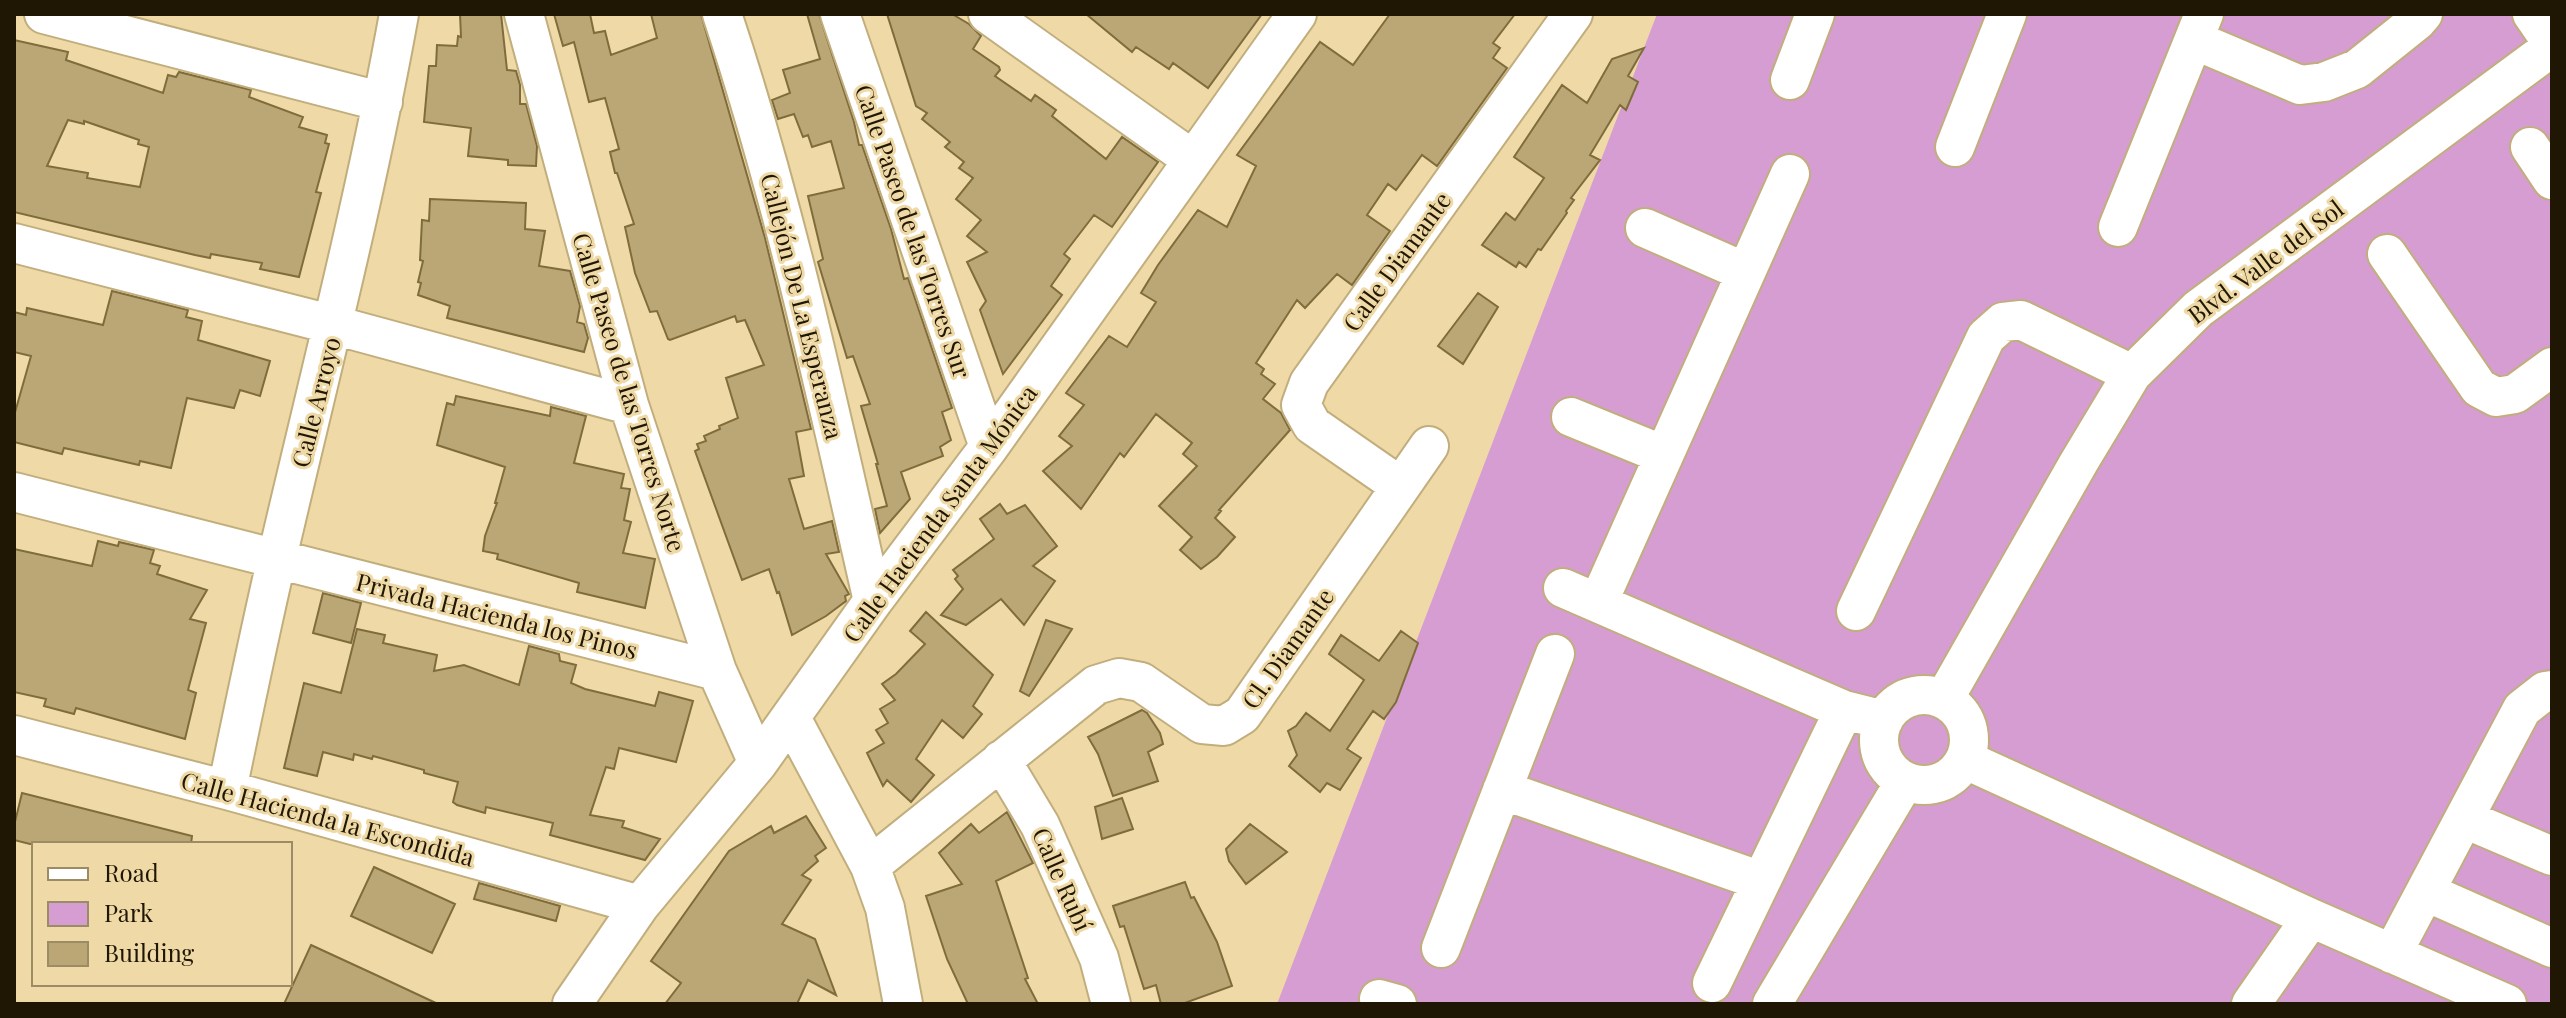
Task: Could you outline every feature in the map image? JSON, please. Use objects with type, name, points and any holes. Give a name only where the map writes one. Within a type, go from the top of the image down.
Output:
[{"type":"street","points":[[44,14],[383,102]]},
{"type":"street","name":"Calle Arroyo","points":[[227,790],[277,560],[334,325],[399,14]]},
{"type":"street","name":"Calle Paseo de las Torres Norte","points":[[524,14],[629,405],[717,671],[758,763]]},
{"type":"street","name":"Callejón De La Esperanza","points":[[722,14],[752,103],[796,267],[873,601]]},
{"type":"street","name":"Calle Paseo de las Torres Sur","points":[[840,14],[989,447]]},
{"type":"street","points":[[988,14],[1193,160]]},
{"type":"street","name":"Calle Hacienda Santa Mónica","points":[[572,1004],[640,905],[758,763],[791,718],[873,601],[989,447],[1297,14]]},
{"type":"street","name":"Calle Diamante","points":[[1400,486],[1312,425],[1301,405],[1309,383],[1573,14]]},
{"type":"street","points":[[1790,80],[1815,14]]},
{"type":"street","points":[[1955,147],[2007,14]]},
{"type":"street","points":[[2118,227],[2199,27],[2300,85],[2324,82],[2357,69],[2423,14]]},
{"type":"street","points":[[2532,14],[2552,45]]},
{"type":"street","name":"Blvd. Valle del Sol","points":[[1944,699],[2132,374],[2198,309],[2552,45]]},
{"type":"street","points":[[2530,147],[2552,180]]},
{"type":"street","points":[[1598,603],[1790,174]]},
{"type":"street","points":[[1645,228],[1745,272]]},
{"type":"street","points":[[14,243],[629,405]]},
{"type":"street","points":[[2387,254],[2479,388],[2496,397],[2515,394],[2552,367]]},
{"type":"street","points":[[1856,611],[1986,337],[2003,322],[2021,320],[2132,374]]},
{"type":"street","points":[[1571,417],[1664,455]]},
{"type":"street","name":"Cl. Diamante","points":[[870,866],[1096,685],[1119,678],[1141,682],[1202,724],[1224,726],[1242,715],[1429,446]]},
{"type":"street","name":"Privada Hacienda los Pinos","points":[[14,492],[717,671]]},
{"type":"street","points":[[1563,588],[1844,710],[1884,720]]},
{"type":"street","points":[[1441,948],[1555,654]]},
{"type":"street","points":[[2392,954],[2522,709],[2545,691],[2552,690]]},
{"type":"street","points":[[1916,695],[1944,699],[1965,719],[1970,746],[1966,760],[1958,772],[1946,781],[1919,785],[1905,781],[1884,762],[1879,734],[1884,720],[1891,709],[1916,695]]},
{"type":"street","points":[[1712,983],[1844,710]]},
{"type":"street","points":[[791,718],[870,866],[885,908],[903,1004]]},
{"type":"street","name":"Calle Hacienda la Escondida","points":[[14,735],[227,790],[640,905]]},
{"type":"street","name":"Calle Rubí","points":[[1001,760],[1040,825],[1099,958],[1111,1004]]},
{"type":"street","points":[[1966,760],[2507,1004]]},
{"type":"street","points":[[1772,1004],[1905,781]]},
{"type":"street","points":[[1502,790],[1761,881]]},
{"type":"street","points":[[2465,819],[2552,856]]},
{"type":"street","points":[[2426,892],[2552,948]]},
{"type":"street","points":[[2251,1004],[2311,918]]},
{"type":"green space","points":[[1657,14],[2552,14],[2552,1004],[1277,1004]]},
{"type":"building","points":[[460,14],[501,14],[507,70],[516,71],[520,104],[526,104],[537,146],[536,166],[508,165],[508,160],[468,156],[471,128],[424,122],[429,66],[436,66],[437,45],[457,46],[458,36],[461,37]]},
{"type":"building","points":[[554,14],[590,14],[594,33],[605,31],[611,55],[657,38],[651,14],[701,14],[765,238],[811,429],[796,432],[804,476],[789,479],[804,529],[832,521],[839,552],[826,554],[849,594],[845,596],[846,601],[826,616],[792,635],[769,569],[742,580],[695,451],[699,449],[697,444],[706,441],[704,436],[738,418],[726,378],[764,365],[745,320],[737,322],[735,316],[670,340],[657,311],[650,312],[635,273],[625,227],[634,224],[610,152],[619,149],[605,98],[589,102],[574,42],[563,46]]},
{"type":"building","points":[[807,14],[819,14],[859,145],[862,145],[891,229],[904,279],[908,278],[952,408],[942,412],[951,440],[940,447],[943,456],[901,472],[910,499],[880,533],[875,509],[887,506],[861,406],[870,404],[853,356],[847,358],[818,262],[823,259],[808,196],[844,188],[831,141],[812,147],[808,135],[803,137],[794,114],[778,119],[772,100],[790,93],[783,70],[820,59]]},
{"type":"building","points":[[887,14],[952,14],[981,36],[973,49],[999,67],[995,76],[1031,101],[1035,95],[1056,110],[1052,116],[1106,159],[1122,137],[1158,162],[1112,227],[1094,215],[1064,254],[1070,259],[1051,286],[1062,295],[1003,374],[980,310],[986,301],[967,262],[987,252],[967,236],[981,220],[956,199],[973,178],[959,168],[964,162],[945,147],[950,142],[922,119],[927,113],[916,106]]},
{"type":"building","points":[[1086,14],[1262,14],[1208,88],[1173,63],[1169,69],[1136,47],[1132,52]]},
{"type":"building","points":[[1390,14],[1515,14],[1493,43],[1500,48],[1493,58],[1507,68],[1437,166],[1422,155],[1396,190],[1388,184],[1367,215],[1390,231],[1352,285],[1337,274],[1305,308],[1297,300],[1256,363],[1264,369],[1261,374],[1275,384],[1263,399],[1281,413],[1290,430],[1219,510],[1215,518],[1235,537],[1201,569],[1180,550],[1192,537],[1159,506],[1197,466],[1183,454],[1192,443],[1156,414],[1124,457],[1120,453],[1081,509],[1043,471],[1072,446],[1059,436],[1084,405],[1066,393],[1109,336],[1127,347],[1156,302],[1141,293],[1198,210],[1227,227],[1256,166],[1237,155],[1320,42],[1353,65]]},
{"type":"building","points":[[14,40],[68,52],[66,60],[163,93],[168,75],[176,77],[179,72],[251,90],[249,97],[303,117],[299,127],[327,135],[325,143],[329,144],[316,192],[321,193],[299,277],[260,269],[262,263],[211,254],[210,258],[195,255],[14,212]],"holes":[[[68,120],[84,124],[84,121],[139,140],[138,144],[149,147],[140,187],[87,178],[88,173],[47,166]]]},
{"type":"building","points":[[1644,48],[1628,76],[1638,82],[1626,110],[1620,105],[1590,155],[1600,160],[1571,198],[1574,200],[1567,213],[1541,250],[1538,249],[1526,267],[1519,262],[1516,267],[1482,245],[1506,213],[1515,220],[1544,178],[1514,157],[1562,85],[1587,103],[1612,59]]},
{"type":"building","points":[[430,199],[526,203],[525,229],[545,231],[539,266],[570,271],[580,306],[577,322],[584,324],[588,338],[584,352],[447,318],[450,306],[418,295],[423,261],[420,260],[422,220],[429,221]]},
{"type":"building","points":[[112,291],[188,310],[186,317],[202,321],[198,340],[270,361],[260,396],[240,390],[234,408],[187,398],[171,468],[140,461],[139,465],[64,448],[62,454],[14,442],[14,416],[31,356],[14,352],[14,312],[26,315],[27,308],[103,325]]},
{"type":"building","points":[[1478,293],[1498,307],[1463,364],[1438,346]]},
{"type":"building","points":[[456,396],[550,416],[551,407],[586,416],[574,463],[624,474],[621,488],[630,489],[624,520],[631,522],[623,553],[655,559],[645,608],[577,592],[579,583],[497,559],[498,554],[483,551],[505,467],[437,445],[447,403],[454,405]]},
{"type":"building","points":[[1000,504],[1007,514],[1025,505],[1057,546],[1033,566],[1055,581],[1024,625],[1001,599],[966,625],[941,615],[963,589],[955,579],[958,576],[953,570],[994,539],[980,519]]},
{"type":"building","points":[[98,541],[154,550],[150,563],[160,566],[157,574],[207,590],[190,619],[206,623],[188,690],[196,693],[185,739],[76,708],[74,714],[44,706],[46,699],[14,692],[14,549],[92,566]]},
{"type":"building","points":[[323,593],[361,603],[351,643],[313,633]]},
{"type":"building","points":[[926,612],[993,675],[973,706],[982,714],[963,738],[942,720],[916,759],[934,775],[911,802],[887,780],[883,786],[867,753],[884,743],[876,730],[888,723],[880,709],[895,700],[882,684],[925,644],[910,631]]},
{"type":"building","points":[[1046,620],[1072,629],[1029,696],[1020,691]]},
{"type":"building","points":[[357,629],[385,635],[383,643],[437,655],[434,671],[464,665],[519,685],[529,646],[559,654],[560,661],[576,665],[571,683],[585,689],[655,706],[659,692],[693,701],[676,762],[619,748],[614,769],[606,767],[590,815],[624,821],[622,827],[660,839],[645,860],[550,835],[553,823],[486,807],[485,813],[457,805],[453,802],[458,782],[373,756],[372,759],[354,754],[353,760],[323,752],[317,776],[284,768],[304,683],[341,693]]},
{"type":"building","points":[[1401,631],[1418,643],[1396,702],[1384,719],[1373,711],[1347,749],[1361,758],[1340,790],[1327,783],[1320,792],[1289,766],[1297,755],[1288,731],[1306,713],[1330,731],[1364,680],[1329,654],[1341,635],[1379,661]]},
{"type":"building","points":[[1142,710],[1160,733],[1163,744],[1148,752],[1158,781],[1113,796],[1098,754],[1088,737]]},
{"type":"building","points":[[22,793],[192,836],[191,842],[30,844],[14,840]]},
{"type":"building","points":[[1122,798],[1133,829],[1102,839],[1095,807]]},
{"type":"building","points":[[1007,812],[1033,863],[996,881],[1028,978],[1025,979],[1038,1004],[968,1004],[947,959],[926,896],[962,884],[939,853],[971,824],[979,833]]},
{"type":"building","points":[[806,816],[826,848],[815,856],[818,861],[802,875],[811,880],[782,924],[815,939],[836,995],[808,980],[797,1004],[665,1004],[681,983],[651,961],[729,851],[771,826],[774,833]]},
{"type":"building","points":[[1250,824],[1287,852],[1246,884],[1229,861],[1226,849]]},
{"type":"building","points":[[374,867],[455,904],[432,953],[351,916]]},
{"type":"building","points":[[1185,882],[1217,942],[1232,986],[1182,1004],[1161,1004],[1156,985],[1144,989],[1124,926],[1120,927],[1113,906]]},
{"type":"building","points":[[479,883],[560,906],[556,921],[474,899]]},
{"type":"building","points":[[311,945],[376,975],[438,1004],[284,1004]]}]
